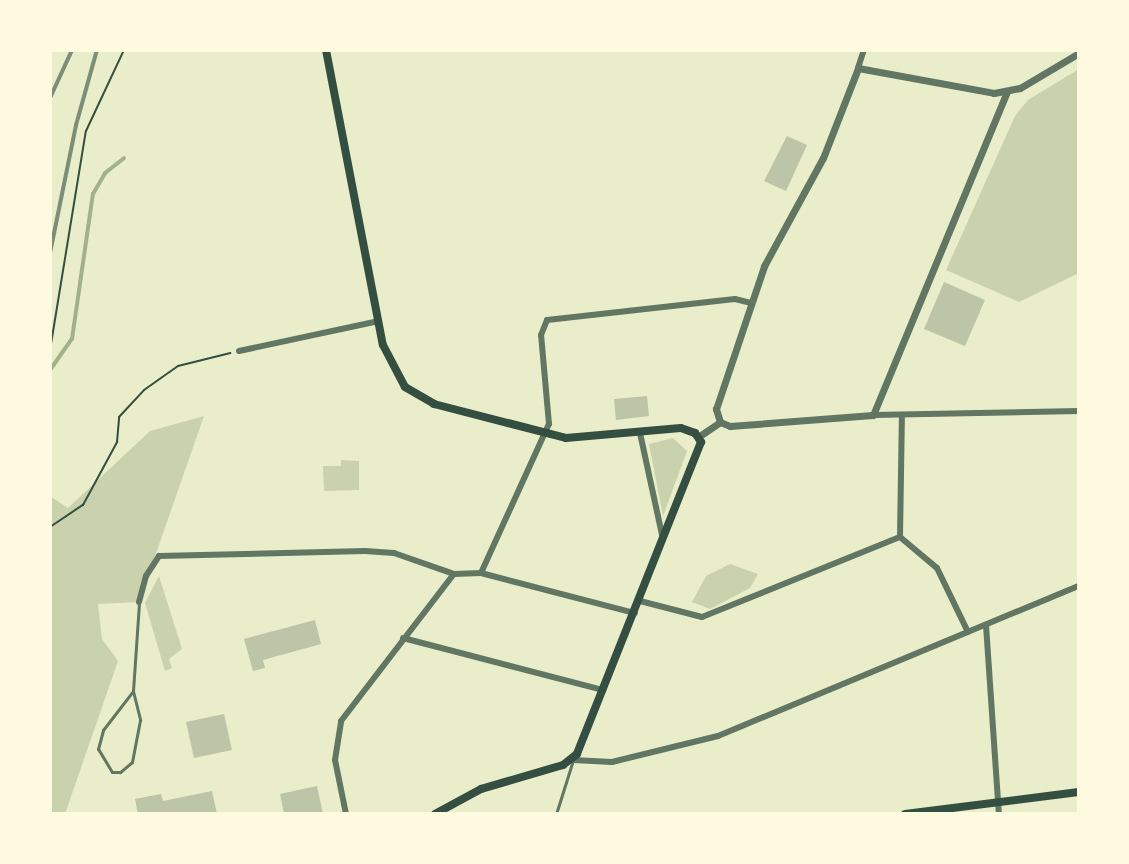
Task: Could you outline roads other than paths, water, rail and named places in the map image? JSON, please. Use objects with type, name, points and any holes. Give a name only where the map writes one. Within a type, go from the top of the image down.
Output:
[{"type":"main road","points":[[326,50],[379,321],[395,373],[416,395],[546,433],[582,439],[681,428],[698,437],[698,457],[573,760],[481,789],[435,814]]},
{"type":"main road","points":[[905,814],[1079,792]]},
{"type":"street","points":[[720,422],[716,409],[769,254],[826,151],[864,50]]},
{"type":"street","points":[[858,68],[1007,92],[1079,53]]},
{"type":"street","points":[[873,415],[1007,92]]},
{"type":"street","points":[[481,573],[546,433],[550,417],[541,335],[553,318],[735,299],[751,303]]},
{"type":"street","points":[[239,351],[379,321]]},
{"type":"street","points":[[720,422],[730,426],[873,415],[1079,411]]},
{"type":"street","points":[[900,537],[902,415]]},
{"type":"street","points":[[698,437],[720,422]]},
{"type":"street","points":[[640,433],[663,542]]},
{"type":"street","points":[[640,601],[702,617],[900,537]]},
{"type":"street","points":[[900,537],[937,568],[968,632]]},
{"type":"street","points":[[139,602],[146,576],[159,556],[365,551],[394,553],[454,574],[481,573],[635,613]]},
{"type":"street","points":[[346,814],[335,760],[338,730],[345,711],[454,574]]},
{"type":"street","points":[[573,760],[612,762],[718,736],[1079,586]]},
{"type":"street","points":[[986,625],[999,814]]},
{"type":"street","points":[[403,638],[603,690]]},
{"type":"lane","points":[[133,691],[103,730],[98,749],[100,760],[112,772],[132,762],[140,720],[133,691],[139,602]]},
{"type":"lane","points":[[556,814],[573,760]]},
{"type":"waterway","points":[[50,370],[72,339],[93,194],[105,173],[124,158]]},
{"type":"railway","points":[[50,98],[72,50]]},
{"type":"railway","points":[[50,253],[76,125],[97,50]]}]
